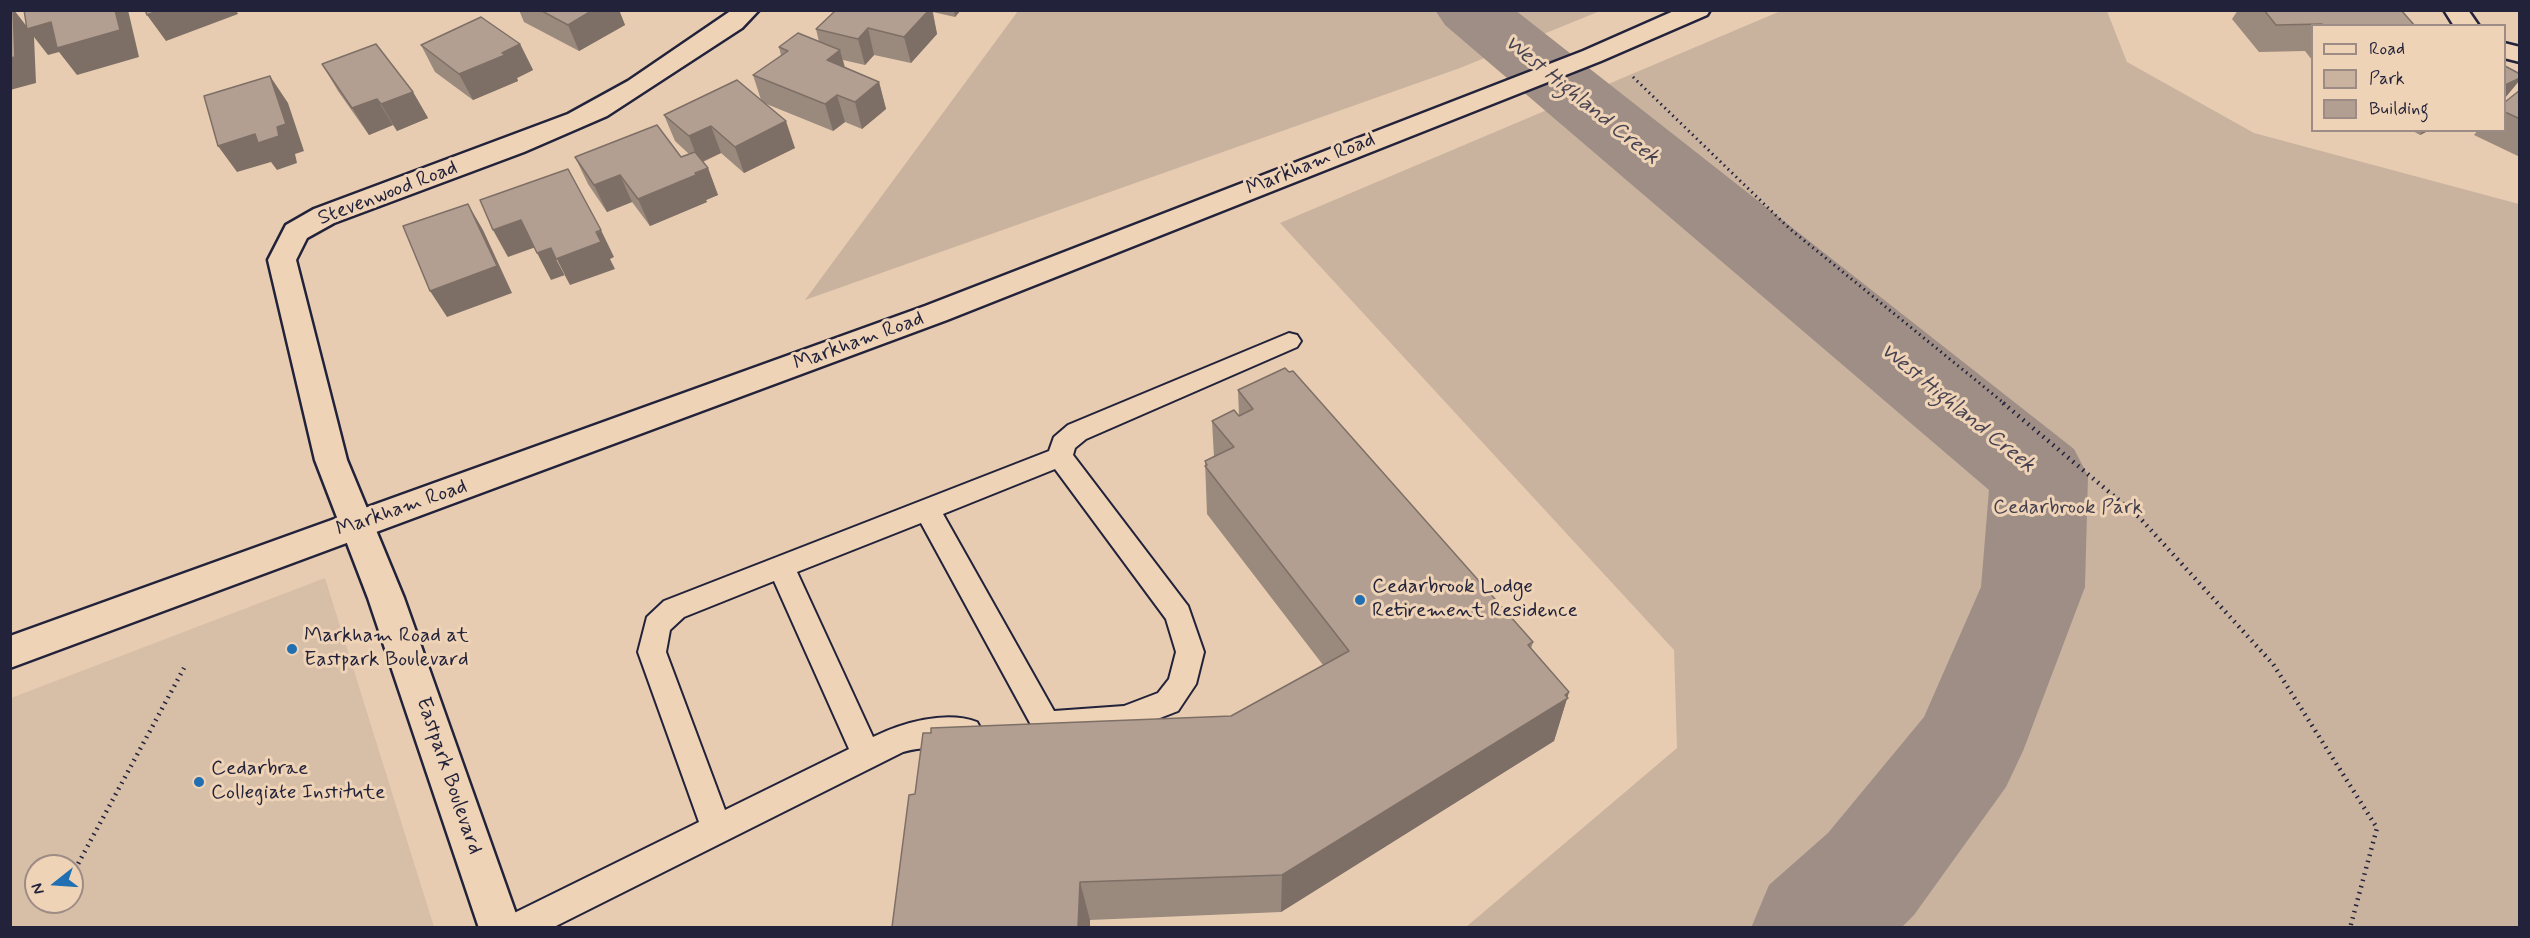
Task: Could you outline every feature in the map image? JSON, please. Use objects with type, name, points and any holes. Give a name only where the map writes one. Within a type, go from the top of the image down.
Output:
[{"type":"main road","name":"Stevenwood Road","points":[[357,525],[331,460],[282,260],[297,232],[334,212],[524,143],[580,119],[733,24],[747,10]]},
{"type":"main road","name":"Markham Road","points":[[10,652],[936,314],[1592,56],[1698,10]]},
{"type":"main road","points":[[2456,10],[2466,24]]},
{"type":"main road","name":"Eastpark Boulevard","points":[[357,525],[386,598],[500,927]]},
{"type":"lane","points":[[517,927],[897,740],[922,733],[1124,719],[1168,702],[1182,684],[1190,652],[1178,614],[1060,457],[1063,444],[1077,432],[1289,341]]},
{"type":"lane","points":[[717,830],[652,652],[657,625],[674,609],[1060,457]]},
{"type":"lane","points":[[927,509],[1046,725]]},
{"type":"lane","points":[[781,567],[866,755]]},
{"type":"path","points":[[1633,77],[1790,229],[1961,367],[2139,517],[2273,664],[2378,828],[2350,927]]},
{"type":"path","points":[[83,854],[184,668]]},
{"type":"shaded area","name":"Cedarbrae Collegiate Institute","points":[[325,578],[434,927],[11,927],[11,698]]},
{"type":"green space","name":"Cedarbrook Park","points":[[1783,10],[2107,11],[2127,62],[2254,133],[2519,204],[2519,927],[1466,927],[1677,748],[1674,650],[1280,223]]},
{"type":"green space","points":[[1018,11],[1600,11],[1460,68],[805,300]]},
{"type":"building","points":[[10,10],[13,10],[15,57],[10,58]]},
{"type":"building","points":[[24,10],[115,10],[120,30],[57,48],[51,22],[27,29]]},
{"type":"building","points":[[145,10],[159,10],[147,15]]},
{"type":"building","points":[[540,10],[593,10],[568,25]]},
{"type":"building","points":[[836,10],[929,10],[904,37],[868,28],[858,39],[816,29]]},
{"type":"building","points":[[2264,10],[2401,10],[2413,24],[2311,24],[2276,25]]},
{"type":"building","points":[[481,17],[520,44],[502,53],[505,55],[459,74],[421,45]]},
{"type":"building","points":[[798,33],[840,50],[827,60],[879,82],[855,102],[837,95],[825,104],[753,75],[788,51],[779,47]]},
{"type":"building","points":[[376,44],[413,92],[381,104],[377,99],[352,108],[322,64]]},
{"type":"building","points":[[2506,67],[2520,74],[2520,78],[2506,85]]},
{"type":"building","points":[[270,76],[286,124],[277,127],[279,136],[258,143],[255,134],[218,146],[204,96]]},
{"type":"building","points":[[737,80],[786,121],[735,147],[711,126],[689,136],[664,115]]},
{"type":"building","points":[[2520,90],[2520,119],[2506,112],[2506,101]]},
{"type":"building","points":[[657,125],[681,157],[695,152],[708,168],[638,199],[620,175],[594,185],[575,157]]},
{"type":"building","points":[[568,169],[601,230],[596,232],[601,242],[556,259],[551,248],[537,253],[521,220],[493,230],[480,200]]},
{"type":"building","points":[[468,204],[497,266],[430,291],[403,226]]},
{"type":"building","name":"Cedarbrook Lodge Retirement Residence","points":[[1285,368],[1289,372],[1293,371],[1533,642],[1528,645],[1569,692],[1565,695],[1568,698],[1282,875],[1080,882],[1078,927],[892,927],[909,795],[915,794],[923,733],[931,733],[931,728],[1231,716],[1349,651],[1205,466],[1207,465],[1205,461],[1234,447],[1212,421],[1234,410],[1239,416],[1253,409],[1238,390]]},
{"type":"waterway","name":"West Highland Creek","points":[[1470,10],[2039,476],[2033,587],[1966,751],[1871,874],[1813,928]]},
{"type":"place","name":"Cedarbrook Lodge Retirement Residence","points":[[1360,600]]},
{"type":"place","name":"Markham Road at Eastpark Boulevard","points":[[292,649]]},
{"type":"place","name":"Cedarbrae Collegiate Institute","points":[[199,782]]}]
